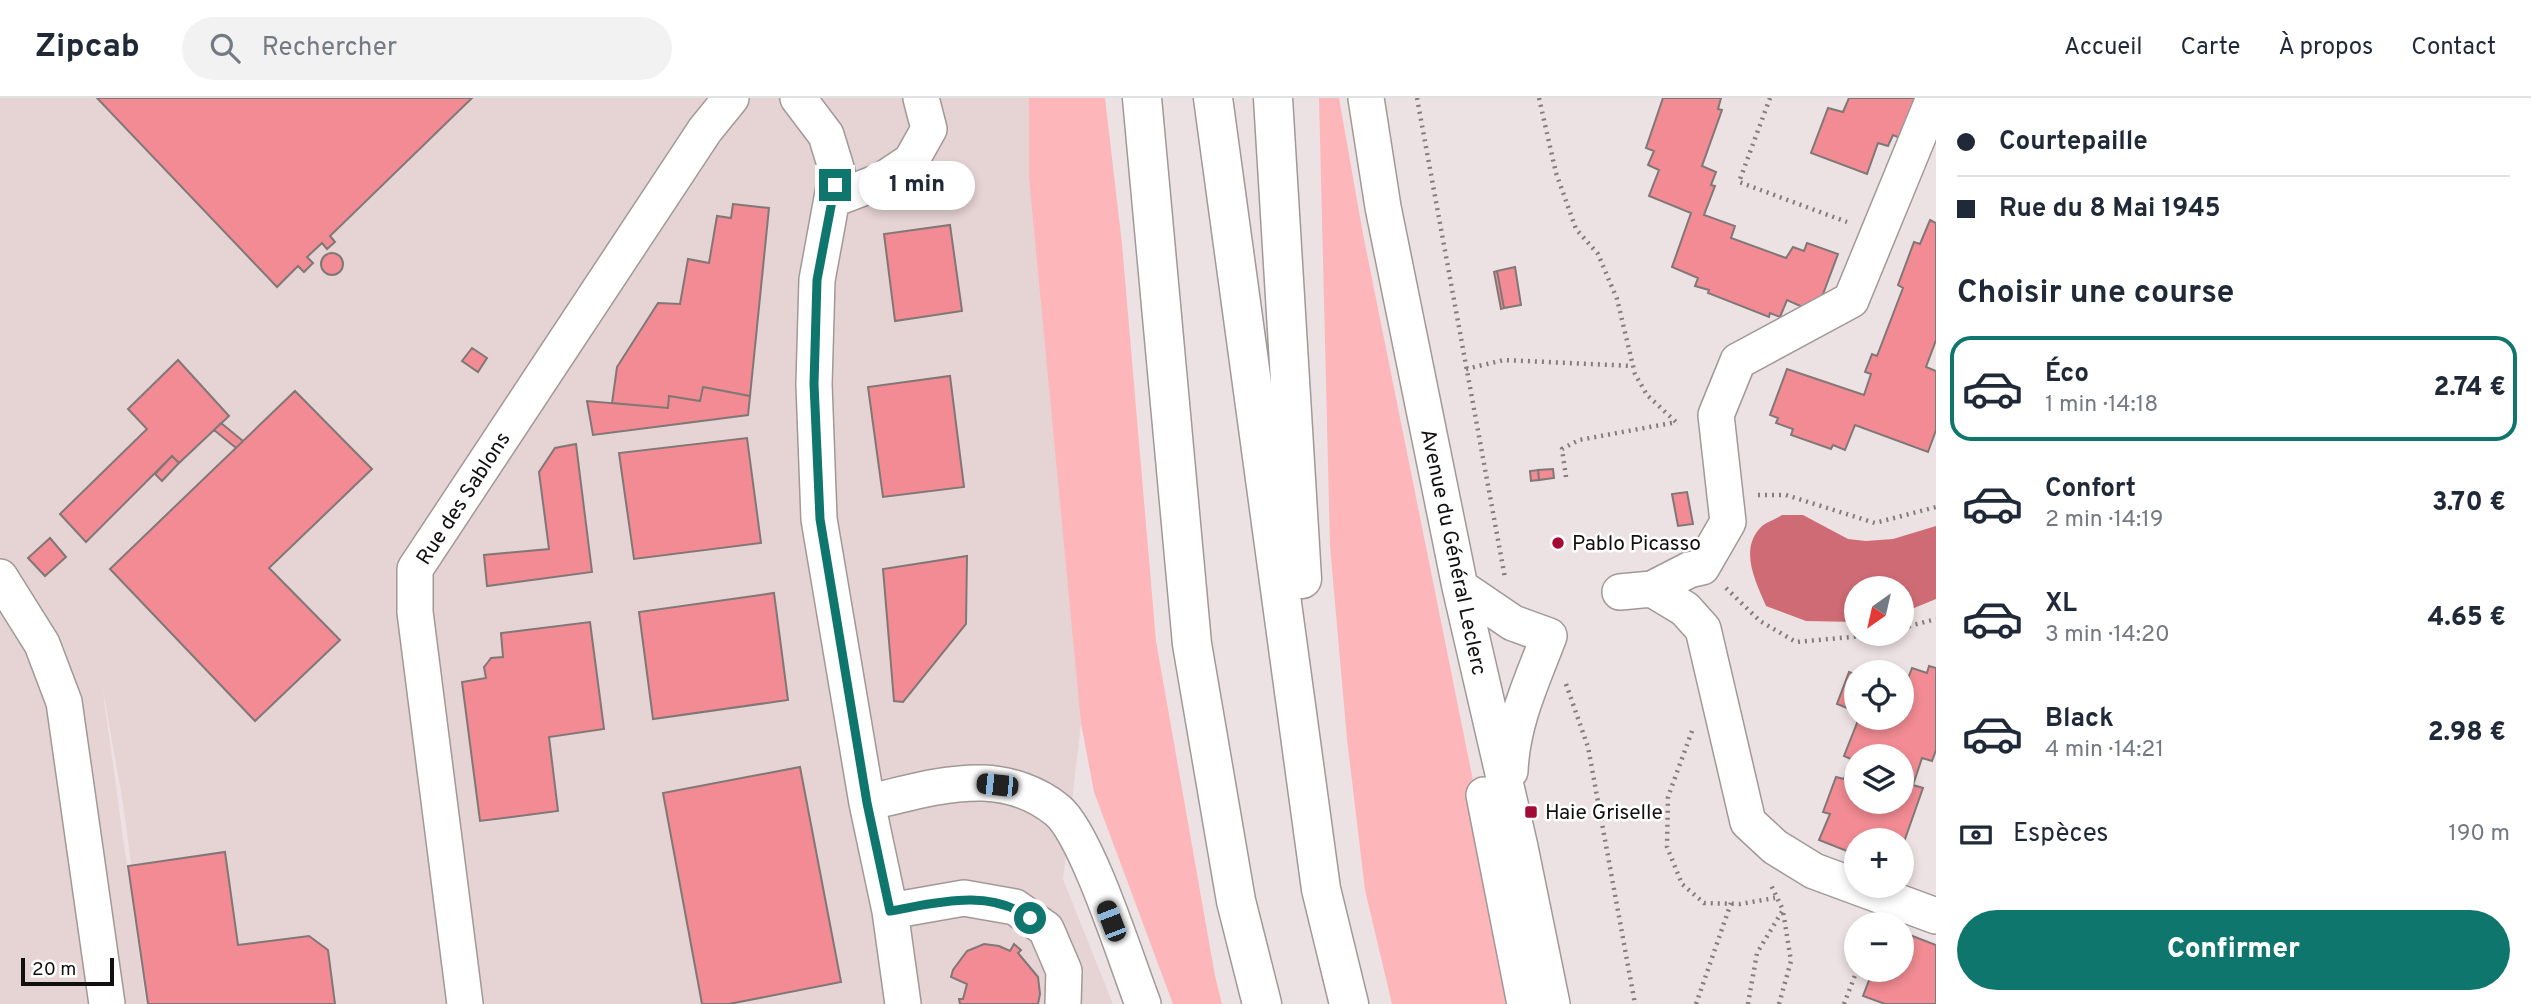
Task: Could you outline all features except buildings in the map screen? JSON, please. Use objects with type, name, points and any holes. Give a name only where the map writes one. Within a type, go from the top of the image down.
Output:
[{"type":"highway","points":[[1142,98],[1192,644],[1236,901],[1262,1004]]},
{"type":"highway","points":[[1213,98],[1321,889],[1349,1004]]},
{"type":"highway","points":[[1273,98],[1321,889]]},
{"type":"street","name":"Rue des Sablons","points":[[465,1004],[415,612],[415,569],[705,130],[731,98]]},
{"type":"street","points":[[797,98],[826,135],[837,171],[834,199],[817,280],[814,384],[820,519],[867,803],[890,911],[903,1004]]},
{"type":"street","points":[[834,199],[881,181],[911,160],[929,129],[921,98]]},
{"type":"street","points":[[1345,98],[1525,1004]]},
{"type":"street","name":"Avenue du Général Leclerc","points":[[1366,98],[1384,207],[1460,587],[1552,1004]]},
{"type":"street","points":[[1934,98],[1851,300],[1738,361],[1716,415],[1728,522],[1702,567],[1636,590],[1685,609],[1703,629],[1748,822],[1775,847],[1814,871],[1936,916]]},
{"type":"street","points":[[0,577],[42,644],[64,702],[107,1004]]},
{"type":"street","points":[[1460,587],[1513,623],[1549,636],[1519,715],[1511,747],[1509,802]]},
{"type":"street","points":[[867,803],[947,785],[982,783],[1012,786],[1058,810],[1089,863],[1143,1004]]},
{"type":"street","points":[[890,911],[964,898],[1015,906],[1046,929],[1064,971],[1063,1004]]},
{"type":"path","points":[[1417,98],[1513,623]]},
{"type":"path","points":[[1539,98],[1556,173],[1576,229],[1598,254],[1617,299],[1634,374],[1647,395],[1676,422]]},
{"type":"path","points":[[1770,98],[1739,182],[1878,233]]},
{"type":"path","points":[[1466,369],[1504,360],[1633,366]]},
{"type":"path","points":[[1566,477],[1562,449],[1579,440],[1716,415]]},
{"type":"path","points":[[1725,494],[1786,495],[1875,523],[1936,508]]},
{"type":"path","points":[[1689,570],[1730,590],[1760,621],[1796,642],[1844,638]]},
{"type":"path","points":[[1914,625],[1936,619]]},
{"type":"path","points":[[1565,682],[1588,747],[1635,1004]]},
{"type":"path","points":[[1719,693],[1695,723],[1668,797],[1667,847],[1682,884],[1704,903],[1775,898]]},
{"type":"path","points":[[1775,847],[1768,878],[1775,898],[1783,910],[1791,961],[1779,1004]]},
{"type":"path","points":[[1696,1004],[1731,903]]},
{"type":"path","points":[[1748,1004],[1757,953],[1783,910]]},
{"type":"path","points":[[1844,1004],[1852,982]]},
{"type":"shaded area","points":[[0,98],[1047,98],[1081,723],[1063,879],[1113,1004],[150,1004],[122,797],[102,685],[146,1004],[0,1004]]},
{"type":"shaded area","points":[[1029,98],[1105,98],[1122,244],[1156,641],[1222,1004],[1173,1004],[1094,792],[1081,723],[1029,177]]},
{"type":"shaded area","points":[[1319,98],[1339,98],[1363,234],[1518,1004],[1392,1004],[1365,890],[1347,739],[1330,546]]},
{"type":"shaded area","points":[[1782,515],[1803,515],[1848,539],[1866,541],[1893,539],[1936,526],[1936,599],[1914,608],[1914,576],[1844,576],[1844,622],[1806,621],[1766,606],[1751,566],[1750,555],[1755,535],[1762,526]]},
{"type":"place","name":"Pablo Picasso","points":[[1558,543]]},
{"type":"place","name":"Haie Griselle","points":[[1531,812]]},
{"type":"route","points":[[835,185],[817,280],[814,384],[820,519],[867,803],[890,911],[964,898],[1015,906],[1030,918]]}]
